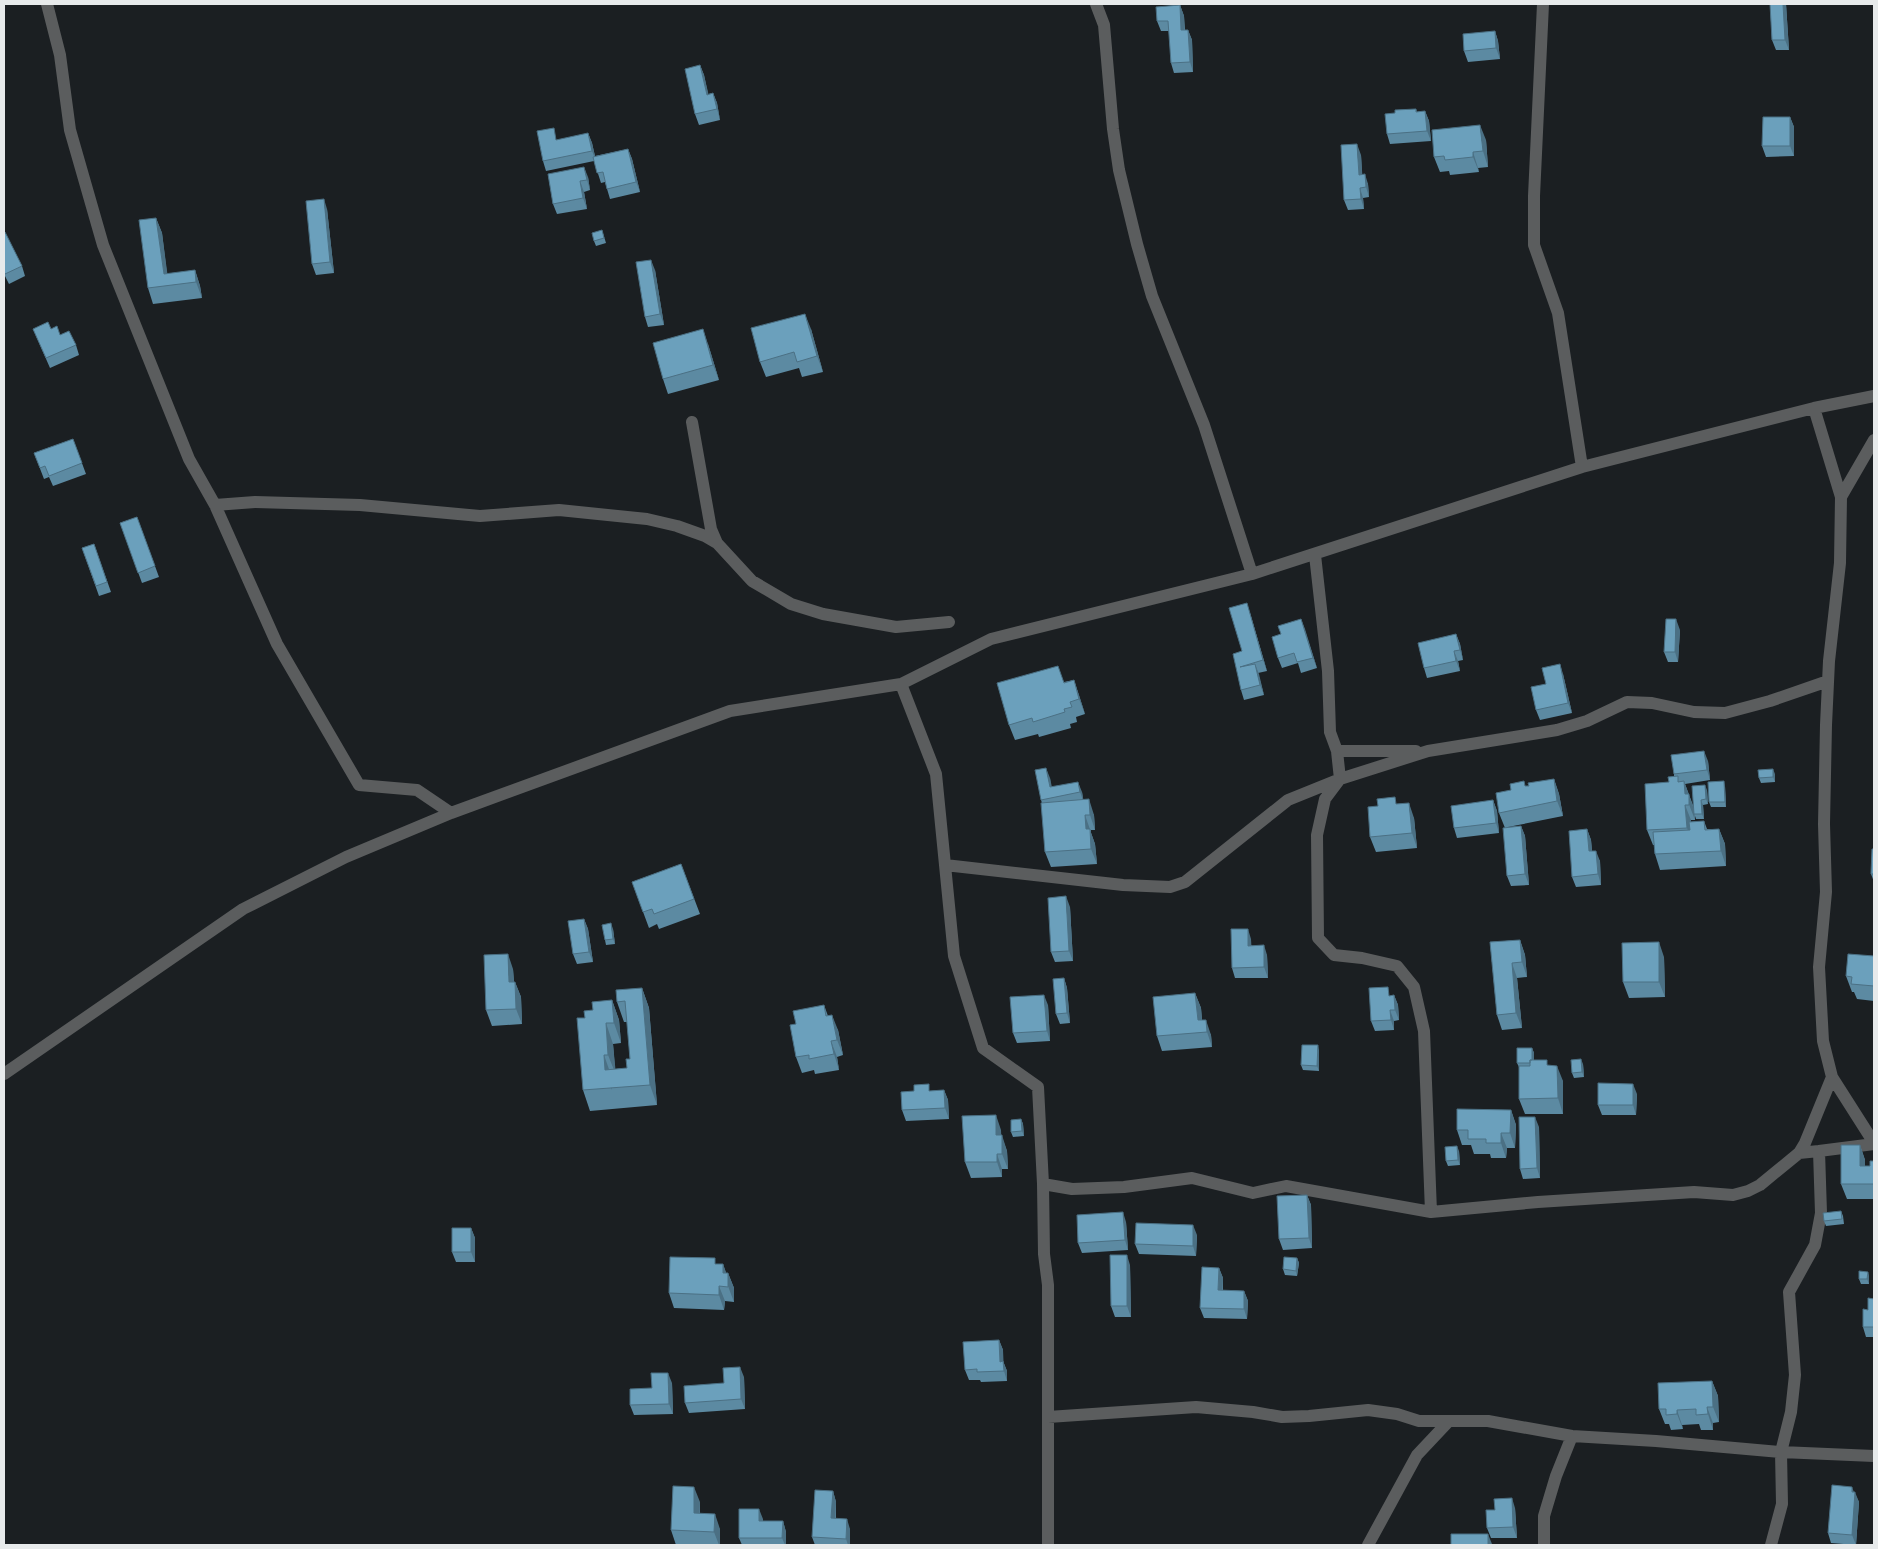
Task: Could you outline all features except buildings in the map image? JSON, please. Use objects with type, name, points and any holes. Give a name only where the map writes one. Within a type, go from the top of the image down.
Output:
[{"type":"street","points":[[47,4],[60,55],[70,130],[103,245],[189,459],[215,505],[277,644],[359,785],[417,790],[451,813]]},
{"type":"street","points":[[1096,4],[1104,25],[1113,129],[1118,162],[1136,244],[1152,296],[1204,425],[1252,574]]},
{"type":"street","points":[[1543,4],[1534,196],[1534,245],[1558,313],[1582,467]]},
{"type":"street","points":[[4,1074],[243,909],[346,857],[451,813],[730,711],[901,684],[991,639],[1252,574],[1582,467],[1814,408],[1874,396]]},
{"type":"street","points":[[1799,1153],[1874,1143],[1832,1077],[1823,1041],[1820,967],[1826,892],[1824,824],[1828,682],[1840,563],[1842,497],[1814,408]]},
{"type":"street","points":[[692,422],[711,529],[717,543],[752,581],[791,604],[823,614],[896,627],[950,622]]},
{"type":"street","points":[[1842,497],[1874,440]]},
{"type":"street","points":[[215,505],[255,502],[360,505],[480,516],[568,510],[647,519],[677,526],[717,543]]},
{"type":"street","points":[[1314,555],[1328,671],[1330,732],[1338,752],[1340,779],[1325,799],[1317,835],[1318,938],[1334,955],[1362,958],[1397,966],[1414,987],[1424,1031],[1431,1212]]},
{"type":"street","points":[[945,865],[1124,885],[1170,887],[1185,882],[1288,800],[1340,779],[1428,751],[1557,730],[1587,721],[1627,702],[1652,703],[1694,712],[1725,713],[1828,682]]},
{"type":"street","points":[[901,684],[936,774],[954,956],[983,1048],[1038,1087],[1043,1184],[1044,1254],[1048,1285],[1048,1545]]},
{"type":"street","points":[[1338,752],[1428,751]]},
{"type":"street","points":[[1043,1184],[1072,1189],[1124,1187],[1192,1178],[1253,1194],[1286,1186],[1431,1212],[1538,1202],[1694,1192],[1733,1195],[1748,1192],[1760,1185],[1799,1153],[1805,1143],[1832,1077]]},
{"type":"street","points":[[1771,1545],[1782,1504],[1782,1452],[1795,1375],[1789,1292],[1814,1245],[1821,1212],[1819,1151]]},
{"type":"street","points":[[1048,1417],[1196,1408],[1253,1412],[1282,1417],[1368,1410],[1397,1414],[1419,1421],[1488,1421],[1572,1436],[1782,1452],[1874,1456]]},
{"type":"street","points":[[1368,1545],[1417,1455],[1449,1421]]},
{"type":"street","points":[[1545,1545],[1544,1516],[1556,1476],[1572,1436]]}]
